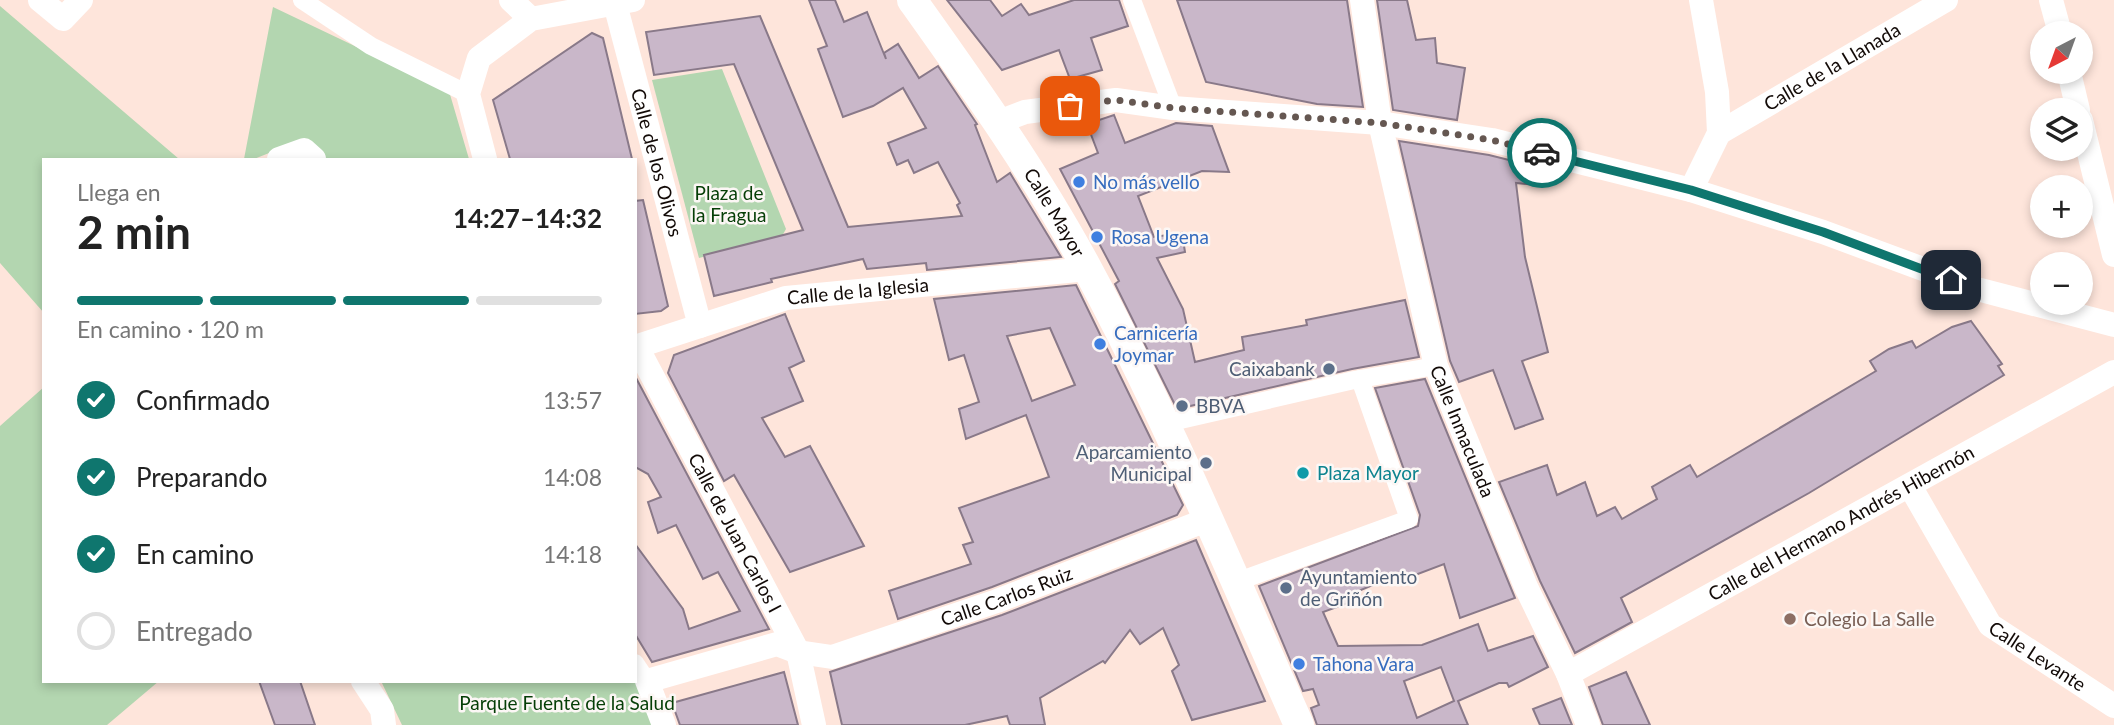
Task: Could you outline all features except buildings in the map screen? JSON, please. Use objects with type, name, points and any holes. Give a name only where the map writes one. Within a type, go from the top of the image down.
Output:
[{"type":"street","points":[[40,0],[63,19],[80,0]]},
{"type":"street","points":[[302,0],[371,46],[468,94]]},
{"type":"street","points":[[511,0],[531,19]]},
{"type":"street","name":"Calle Mayor","points":[[912,0],[999,122],[1088,269],[1209,519],[1237,584]]},
{"type":"street","points":[[1132,0],[1173,108]]},
{"type":"street","name":"Calle Inmaculada","points":[[1362,0],[1380,123],[1436,366],[1526,587],[1568,674],[1588,725]]},
{"type":"street","points":[[1691,190],[1719,133],[1717,92],[1701,0]]},
{"type":"street","points":[[2051,0],[2057,21]]},
{"type":"street","points":[[485,158],[468,94],[480,58],[531,19],[621,1]]},
{"type":"street","name":"Calle de los Olivos","points":[[621,1],[700,326]]},
{"type":"street","name":"Calle de la Llanada","points":[[1719,133],[1939,2]]},
{"type":"street","points":[[999,122],[1025,112],[1116,100],[1173,108],[1380,123],[1492,140],[1691,190],[1823,232],[1977,289],[2114,325]]},
{"type":"street","points":[[282,158],[304,150],[313,158]]},
{"type":"street","points":[[2091,161],[2114,255]]},
{"type":"street","name":"Calle de la Iglesia","points":[[637,347],[786,298],[1088,269]]},
{"type":"street","name":"Calle de Juan Carlos I","points":[[637,349],[798,652],[814,725]]},
{"type":"street","points":[[1166,432],[1360,379],[1436,366]]},
{"type":"street","name":"Calle del Hermano Andrés Hibernón","points":[[1568,674],[2114,372]]},
{"type":"street","points":[[1299,725],[1237,584],[1409,519],[1360,379]]},
{"type":"street","name":"Calle Levante","points":[[1910,485],[1990,625],[2114,706]]},
{"type":"street","name":"Calle Carlos Ruiz","points":[[641,672],[777,644],[798,652],[832,657],[997,601],[1209,519]]},
{"type":"street","points":[[641,672],[664,725]]},
{"type":"street","points":[[364,683],[382,710],[384,725]]},
{"type":"green space","points":[[0,6],[178,158],[42,158],[42,311],[0,263]]},
{"type":"green space","points":[[273,7],[449,91],[469,158],[323,158],[302,140],[257,158],[244,158]]},
{"type":"green space","name":"Plaza de la Fragua","points":[[722,69],[786,229],[782,236],[699,258],[652,80]]},
{"type":"green space","points":[[42,389],[42,683],[157,683],[107,725],[0,725],[0,426]]},
{"type":"green space","name":"Parque Fuente de la Salud","points":[[382,683],[636,683],[664,725],[402,725]]},
{"type":"way so far","points":[[1070,106],[1116,100],[1173,108],[1380,123],[1492,140],[1542,153]]},
{"type":"place","name":"No más vello","points":[[1079,182]]},
{"type":"place","name":"Rosa Ugena","points":[[1097,237]]},
{"type":"place","name":"Carnicería Joymar","points":[[1100,344]]},
{"type":"place","name":"Caixabank","points":[[1329,369]]},
{"type":"place","name":"BBVA","points":[[1182,406]]},
{"type":"place","name":"Aparcamiento Municipal","points":[[1206,463]]},
{"type":"place","name":"Plaza Mayor","points":[[1303,473]]},
{"type":"place","name":"Ayuntamiento de Griñón","points":[[1286,588]]},
{"type":"place","name":"Colegio La Salle","points":[[1790,619]]},
{"type":"place","name":"Tahona Vara","points":[[1299,664]]},
{"type":"route","points":[[1542,153],[1691,190],[1823,232],[1951,280]]}]
